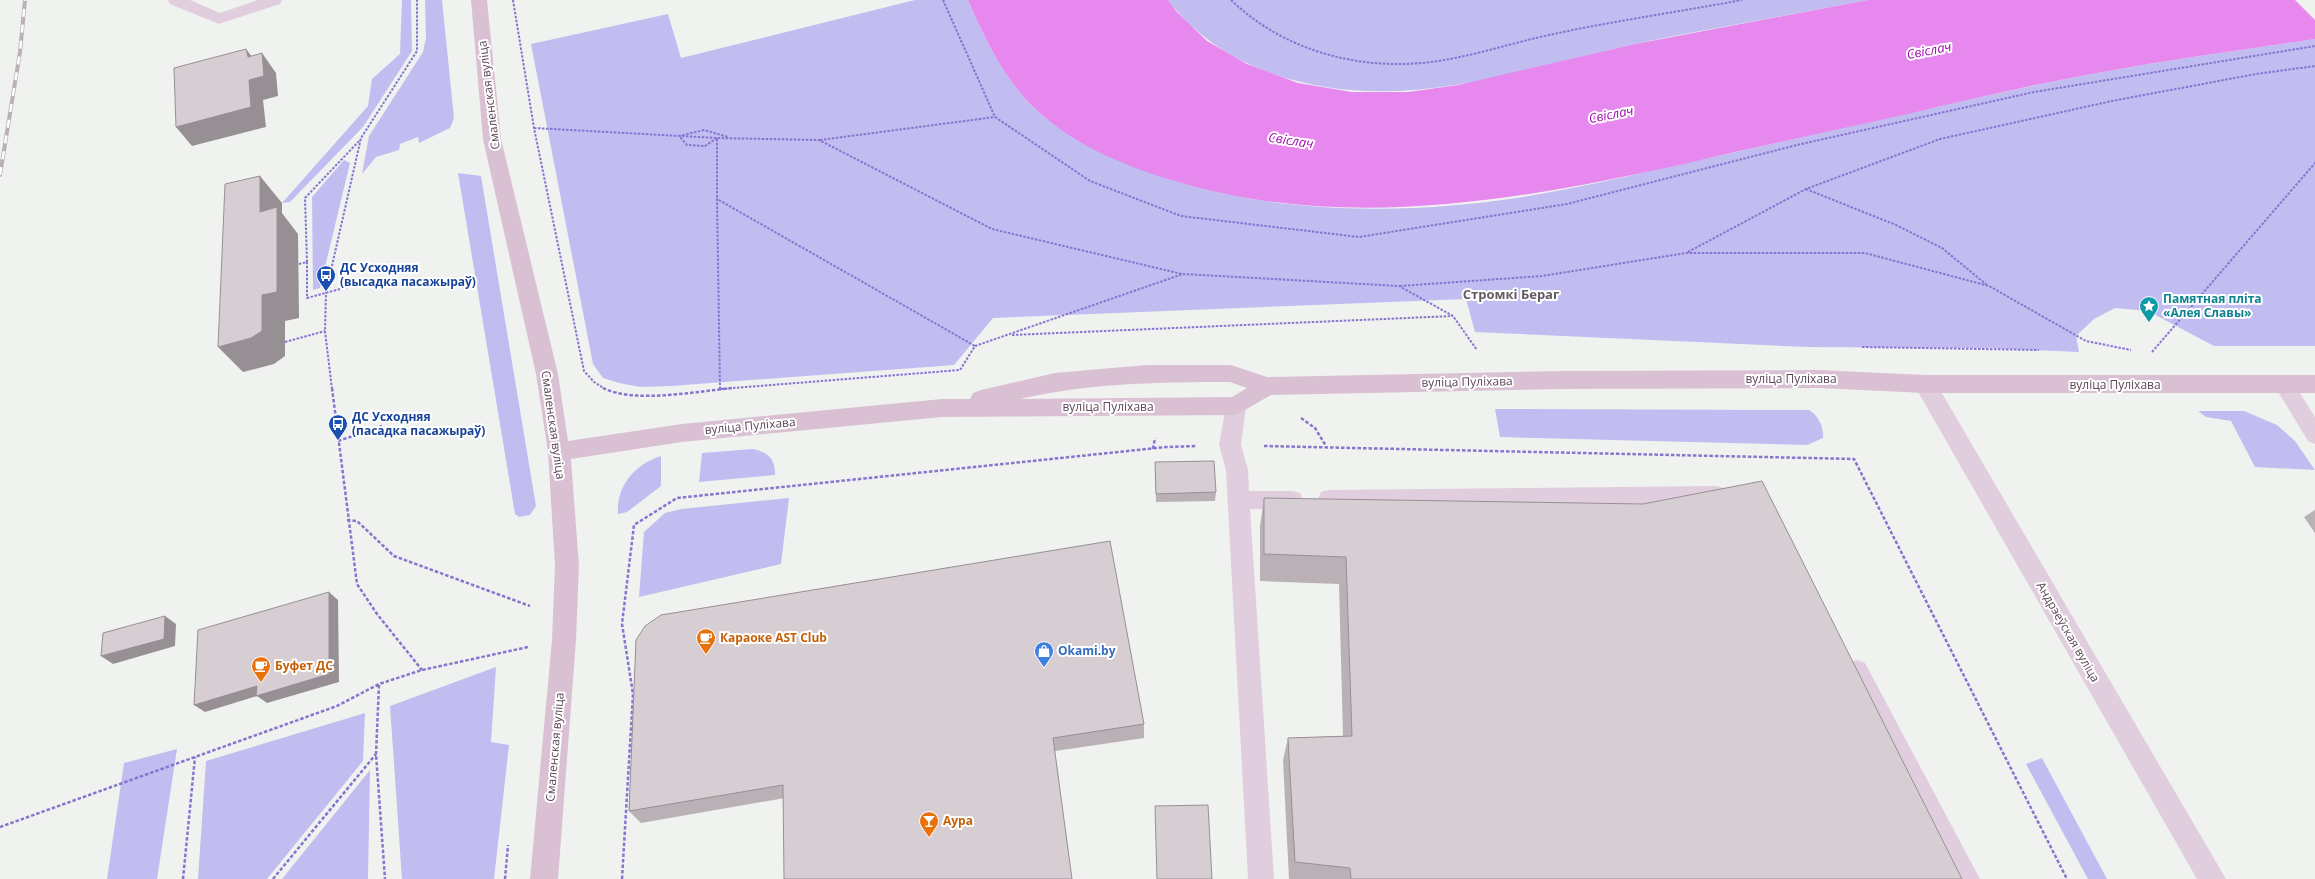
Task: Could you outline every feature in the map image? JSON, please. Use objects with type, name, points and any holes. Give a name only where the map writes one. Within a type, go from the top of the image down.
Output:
[{"type":"street","name":"Смаленская вуліца","points":[[479,0],[492,139],[547,374],[560,452],[567,566],[564,640],[544,879]]},
{"type":"street","name":"вуліца Пуліхава","points":[[942,408],[1054,382],[1146,374],[1231,373],[1267,386],[1563,380],[1819,379],[1925,384],[2315,384]]},
{"type":"street","name":"Андрэеўская вуліца","points":[[1925,384],[2212,879]]},
{"type":"street","points":[[1236,406],[1267,386]]},
{"type":"street","name":"вуліца Пуліхава","points":[[560,452],[682,432],[942,408],[1236,406]]},
{"type":"lane","points":[[176,0],[219,19],[274,0]]},
{"type":"lane","points":[[2284,385],[2315,435]]},
{"type":"lane","points":[[1236,406],[1230,445],[1236,470],[1261,879]]},
{"type":"lane","points":[[1238,500],[1734,495]]},
{"type":"lane","points":[[1845,650],[1968,879]]},
{"type":"path","points":[[366,282],[307,298],[305,198],[361,138],[417,51],[417,0]]},
{"type":"path","points":[[513,0],[534,128],[584,371],[592,382],[608,391],[634,396],[960,370],[975,346],[1183,274]]},
{"type":"path","points":[[943,0],[995,117],[1090,181],[1181,216],[1359,237],[1567,204],[1797,145],[2034,92],[2315,46]]},
{"type":"path","points":[[1231,0],[1261,24],[1303,47],[1356,60],[1387,64],[1421,63],[1462,57],[1548,35],[1742,0]]},
{"type":"path","points":[[1686,253],[1806,189],[1940,139],[2112,101],[2256,74],[2315,66]]},
{"type":"path","points":[[534,128],[717,138],[820,140],[995,117]]},
{"type":"path","points":[[679,136],[693,129],[711,131],[730,138]]},
{"type":"path","points":[[679,136],[687,145],[705,146],[717,138]]},
{"type":"path","points":[[361,138],[326,292],[325,331],[356,584],[377,614],[422,670]]},
{"type":"path","points":[[717,138],[720,390]]},
{"type":"path","points":[[820,140],[992,229],[1183,274],[1399,286],[1542,276],[1686,253],[1865,253],[1989,286]]},
{"type":"path","points":[[2150,354],[2315,163]]},
{"type":"path","points":[[1806,189],[1896,225],[1942,248],[1989,286],[2086,341],[2136,351]]},
{"type":"path","points":[[717,199],[975,346]]},
{"type":"path","points":[[299,264],[307,262]]},
{"type":"path","points":[[1009,335],[1453,316],[1399,286]]},
{"type":"path","points":[[285,342],[325,331]]},
{"type":"path","points":[[1298,416],[1315,428],[1327,447]]},
{"type":"path","points":[[338,441],[382,426]]},
{"type":"path","points":[[1854,459],[2067,879]]},
{"type":"path","points":[[347,520],[357,522],[394,556],[532,606],[531,613]]},
{"type":"path","points":[[622,879],[633,694],[622,624],[634,525]]},
{"type":"path","points":[[0,827],[337,706],[379,684],[422,670],[528,648],[528,641]]},
{"type":"path","points":[[379,684],[376,754],[385,879]]},
{"type":"path","points":[[273,879],[376,754]]},
{"type":"path","points":[[183,879],[195,757]]},
{"type":"shaded area","points":[[402,0],[411,0],[412,51],[363,127],[290,202],[282,203],[368,106],[372,79],[400,54]]},
{"type":"shaded area","points":[[425,0],[442,0],[454,118],[450,128],[419,143],[418,137],[400,144],[399,150],[376,157],[362,174],[369,136],[423,52],[426,38]]},
{"type":"shaded area","points":[[915,0],[968,0],[990,47],[1008,77],[1018,90],[1042,115],[1078,140],[1091,147],[1144,170],[1194,186],[1246,198],[1299,205],[1354,208],[1408,208],[1516,198],[1610,180],[2068,79],[2120,69],[2315,39],[2315,346],[2214,346],[2148,311],[2115,308],[2094,319],[2076,336],[2079,352],[1984,348],[1806,347],[1475,332],[1466,299],[993,318],[954,365],[671,386],[640,387],[603,378],[593,364],[531,44],[668,14],[681,58]]},
{"type":"shaded area","points":[[1168,0],[1868,0],[1635,44],[1498,77],[1452,85],[1407,90],[1361,91],[1315,85],[1268,72],[1253,66],[1226,52],[1201,34]]},
{"type":"shaded area","points":[[344,160],[350,163],[320,288],[313,290],[312,197]]},
{"type":"shaded area","points":[[458,173],[481,176],[536,506],[530,515],[519,517],[515,514]]},
{"type":"shaded area","points":[[1495,409],[1809,410],[1820,422],[1823,438],[1807,445],[1500,437]]},
{"type":"shaded area","points":[[2198,411],[2244,411],[2277,425],[2295,441],[2315,470],[2255,467],[2231,421],[2206,417]]},
{"type":"shaded area","points":[[753,449],[770,457],[774,465],[775,475],[699,482],[702,453]]},
{"type":"shaded area","points":[[661,456],[661,486],[627,512],[618,514],[620,494],[629,478],[635,470],[643,464]]},
{"type":"shaded area","points":[[789,498],[781,564],[639,597],[644,532],[665,513],[681,509]]},
{"type":"shaded area","points":[[496,667],[491,742],[509,745],[494,879],[402,879],[390,706]]},
{"type":"shaded area","points":[[365,713],[363,761],[267,879],[198,879],[206,761]]},
{"type":"shaded area","points":[[177,749],[157,879],[107,879],[124,763]]},
{"type":"shaded area","points":[[2042,758],[2107,879],[2088,879],[2026,764]]},
{"type":"shaded area","points":[[370,770],[368,879],[282,879]]},
{"type":"water","name":"Свіслач","points":[[968,0],[1168,0],[1177,12],[1207,41],[1247,64],[1298,83],[1352,92],[1408,92],[1458,85],[1635,44],[1868,0],[2315,0],[2315,39],[2069,78],[1688,163],[1561,189],[1433,205],[1369,208],[1305,205],[1241,197],[1178,182],[1106,156],[1057,127],[1042,115],[1018,90],[1008,77],[990,47]]},
{"type":"pier","points":[[2295,0],[2315,0],[2315,20]]},
{"type":"building","points":[[246,49],[248,57],[262,53],[264,76],[249,80],[251,107],[176,127],[174,68]]},
{"type":"building","points":[[260,176],[260,212],[277,207],[277,292],[262,295],[262,331],[251,338],[218,347],[225,184]]},
{"type":"building","points":[[1214,461],[1216,492],[1156,494],[1155,462]]},
{"type":"building","points":[[1762,481],[1962,879],[1351,879],[1350,868],[1295,862],[1288,738],[1352,736],[1346,557],[1264,554],[1264,498],[1643,504]]},
{"type":"building","points":[[1110,541],[1144,724],[1053,738],[1072,879],[784,879],[783,785],[629,811],[636,640],[645,626],[661,615]]},
{"type":"building","points":[[329,592],[329,674],[256,696],[257,686],[194,705],[198,630]]},
{"type":"building","points":[[165,616],[164,639],[101,656],[103,633]]},
{"type":"building","points":[[1208,805],[1212,879],[1157,879],[1155,806]]},
{"type":"railway","points":[[0,175],[20,52],[25,0]]},
{"type":"place","name":"ДС Усходняя (высадка пасажыраў)","points":[[326,292]]},
{"type":"place","name":"Памятная пліта «Алея Славы»","points":[[2149,323]]},
{"type":"place","name":"ДС Усходняя (пасадка пасажыраў)","points":[[338,441]]},
{"type":"place","name":"Караоке AST Club","points":[[706,655]]},
{"type":"place","name":"Okami.by","points":[[1044,668]]},
{"type":"place","name":"Буфет ДС","points":[[261,683]]},
{"type":"place","name":"Аура","points":[[929,838]]},
{"type":"district","name":"Стромкі Бераг","points":[[1511,294]]}]
